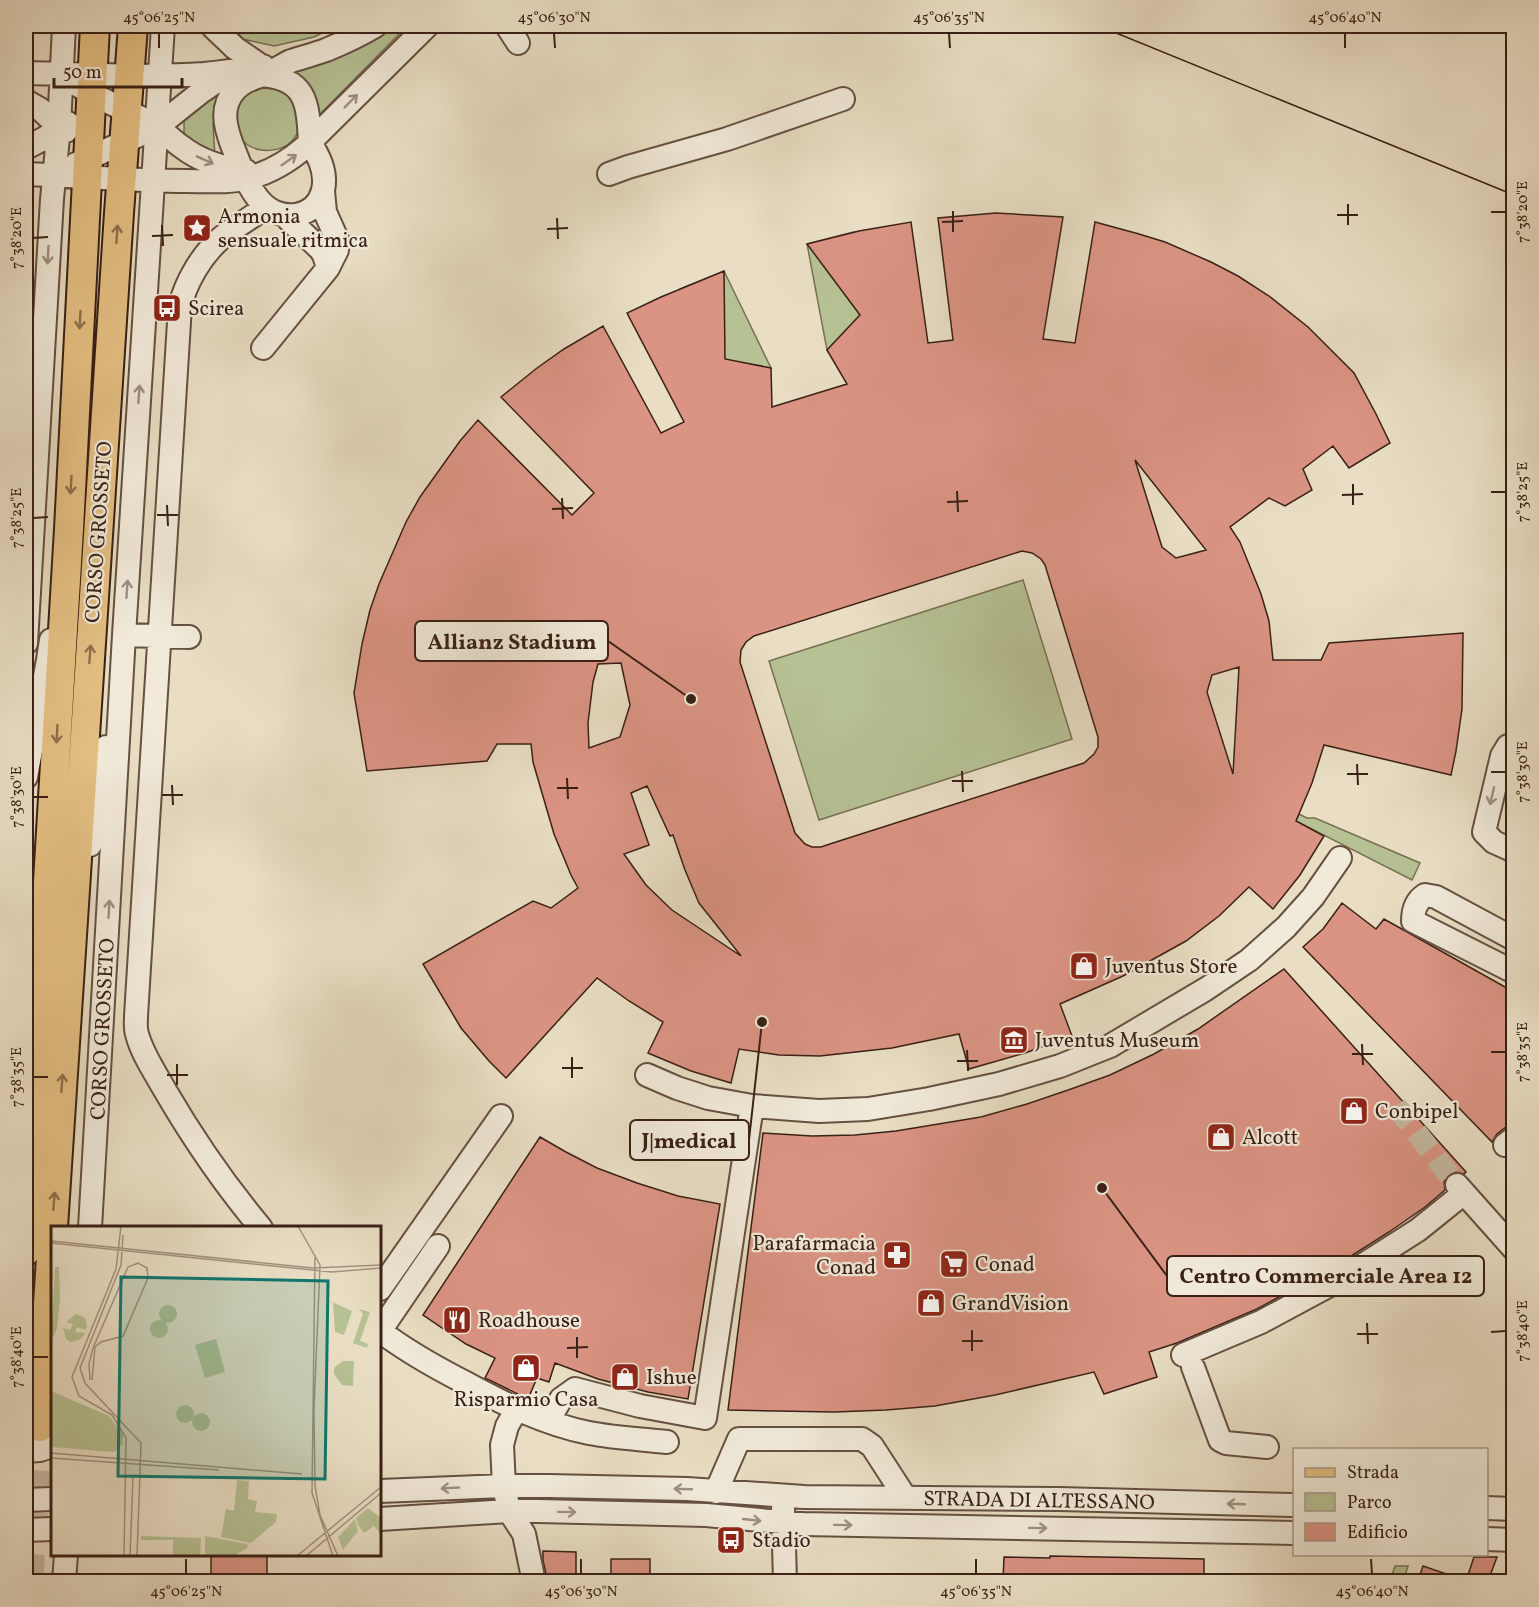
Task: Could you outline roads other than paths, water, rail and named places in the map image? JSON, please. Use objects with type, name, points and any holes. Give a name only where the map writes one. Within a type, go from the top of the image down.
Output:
[{"type":"main road","points":[[94,26],[109,95]]},
{"type":"main road","points":[[105,159],[109,95],[133,26]]},
{"type":"main road","name":"CORSO GROSSETO","points":[[57,1226],[73,922],[109,95]]},
{"type":"main road","name":"CORSO GROSSETO","points":[[26,1251],[69,529],[105,159]]},
{"type":"main road","name":"CORSO GROSSETO","points":[[46,1436],[51,1341]]},
{"type":"street","points":[[26,643],[64,26]]},
{"type":"street","name":"CORSO GROSSETO","points":[[90,1226],[108,1094],[121,687],[163,26]]},
{"type":"street","points":[[212,26],[235,48],[288,81],[303,96],[307,107],[310,143],[319,158],[323,175],[325,212],[337,244],[328,268],[263,348]]},
{"type":"street","points":[[328,268],[320,249],[255,195],[251,174],[225,128],[224,116],[234,90],[242,83],[325,50],[375,26]]},
{"type":"street","points":[[26,101],[40,109],[59,127],[105,159],[153,181],[227,181],[284,164],[310,143],[427,26]]},
{"type":"street","points":[[206,74],[237,75],[272,70]]},
{"type":"street","points":[[26,148],[109,95],[160,76],[272,70]]},
{"type":"street","points":[[26,73],[61,74],[109,95],[157,127],[183,149],[218,165],[251,174]]},
{"type":"street","points":[[26,174],[54,176],[105,159],[157,127],[214,83],[237,75]]},
{"type":"street","points":[[609,174],[727,139],[843,99]]},
{"type":"street","points":[[260,1226],[190,1133],[148,1060],[136,1030],[136,1016],[179,313],[182,299],[192,276],[215,245],[226,235],[275,211],[294,216],[306,212],[323,191]]},
{"type":"street","name":"CORSO GROSSETO","points":[[26,777],[69,529]]},
{"type":"street","points":[[124,634],[189,637]]},
{"type":"street","name":"CORSO GROSSETO","points":[[73,922],[88,862],[97,793],[121,687]]},
{"type":"street","points":[[1514,745],[1508,746],[1502,756],[1484,832],[1494,842],[1514,851]]},
{"type":"street","points":[[647,1075],[708,1098],[752,1106],[819,1111],[868,1109],[909,1103],[999,1084],[1060,1066],[1110,1046],[1206,989],[1249,960],[1286,927],[1313,897],[1340,858]]},
{"type":"street","points":[[1514,939],[1436,897],[1425,895],[1419,898],[1413,911],[1413,921],[1514,972]]},
{"type":"street","points":[[548,1421],[561,1399],[575,1389],[640,1406],[705,1418],[752,1106]]},
{"type":"street","points":[[381,1288],[501,1116]]},
{"type":"street","points":[[1267,1447],[1226,1443],[1220,1440],[1188,1361],[1341,1279],[1418,1230],[1461,1189],[1514,1249]]},
{"type":"street","points":[[381,1330],[438,1246]]},
{"type":"street","points":[[381,1332],[429,1364],[492,1398],[548,1421],[589,1433],[667,1442]]},
{"type":"street","points":[[517,1409],[507,1426],[502,1445],[504,1486],[509,1511],[524,1534],[534,1581]]},
{"type":"street","name":"CORSO GROSSETO","points":[[26,1451],[40,1450],[46,1436]]},
{"type":"street","points":[[716,1492],[739,1439],[862,1438],[872,1446],[905,1497]]},
{"type":"street","name":"STRADA DI ALTESSANO","points":[[381,1491],[504,1486],[687,1489],[783,1496],[1059,1499],[1293,1505]]},
{"type":"street","points":[[783,1496],[785,1581]]},
{"type":"street","points":[[26,1500],[51,1499]]},
{"type":"street","points":[[1488,1508],[1514,1509]]},
{"type":"street","name":"STRADA DI ALTESSANO","points":[[381,1520],[509,1511],[706,1515],[784,1523],[1293,1533]]},
{"type":"street","points":[[26,1530],[51,1529]]},
{"type":"street","points":[[1488,1539],[1514,1540]]},
{"type":"street","points":[[64,1581],[66,1556]]},
{"type":"tunnel","points":[[1396,1106],[1457,1185]]},
{"type":"tunnel","points":[[29,1582],[40,1427]]},
{"type":"tram line","points":[[1099,26],[1514,195]]},
{"type":"place","name":"Armonia sensuale ritmica","points":[[197,228]]},
{"type":"place","name":"Scirea","points":[[167,308]]},
{"type":"place","name":"Allianz Stadium","points":[[691,699]]},
{"type":"place","name":"Juventus Store","points":[[1084,966]]},
{"type":"place","name":"J|medical","points":[[762,1022]]},
{"type":"place","name":"Juventus Museum","points":[[1014,1040]]},
{"type":"place","name":"Conbipel","points":[[1354,1111]]},
{"type":"place","name":"Alcott","points":[[1221,1137]]},
{"type":"place","name":"Centro Commerciale Area 12","points":[[1102,1188]]},
{"type":"place","name":"Parafarmacia Conad","points":[[897,1255]]},
{"type":"place","name":"Conad","points":[[954,1264]]},
{"type":"place","name":"GrandVision","points":[[931,1303]]},
{"type":"place","name":"Roadhouse","points":[[457,1320]]},
{"type":"place","name":"Risparmio Casa","points":[[526,1368]]},
{"type":"place","name":"Ishue","points":[[625,1377]]},
{"type":"place","name":"Stadio","points":[[731,1540]]}]
